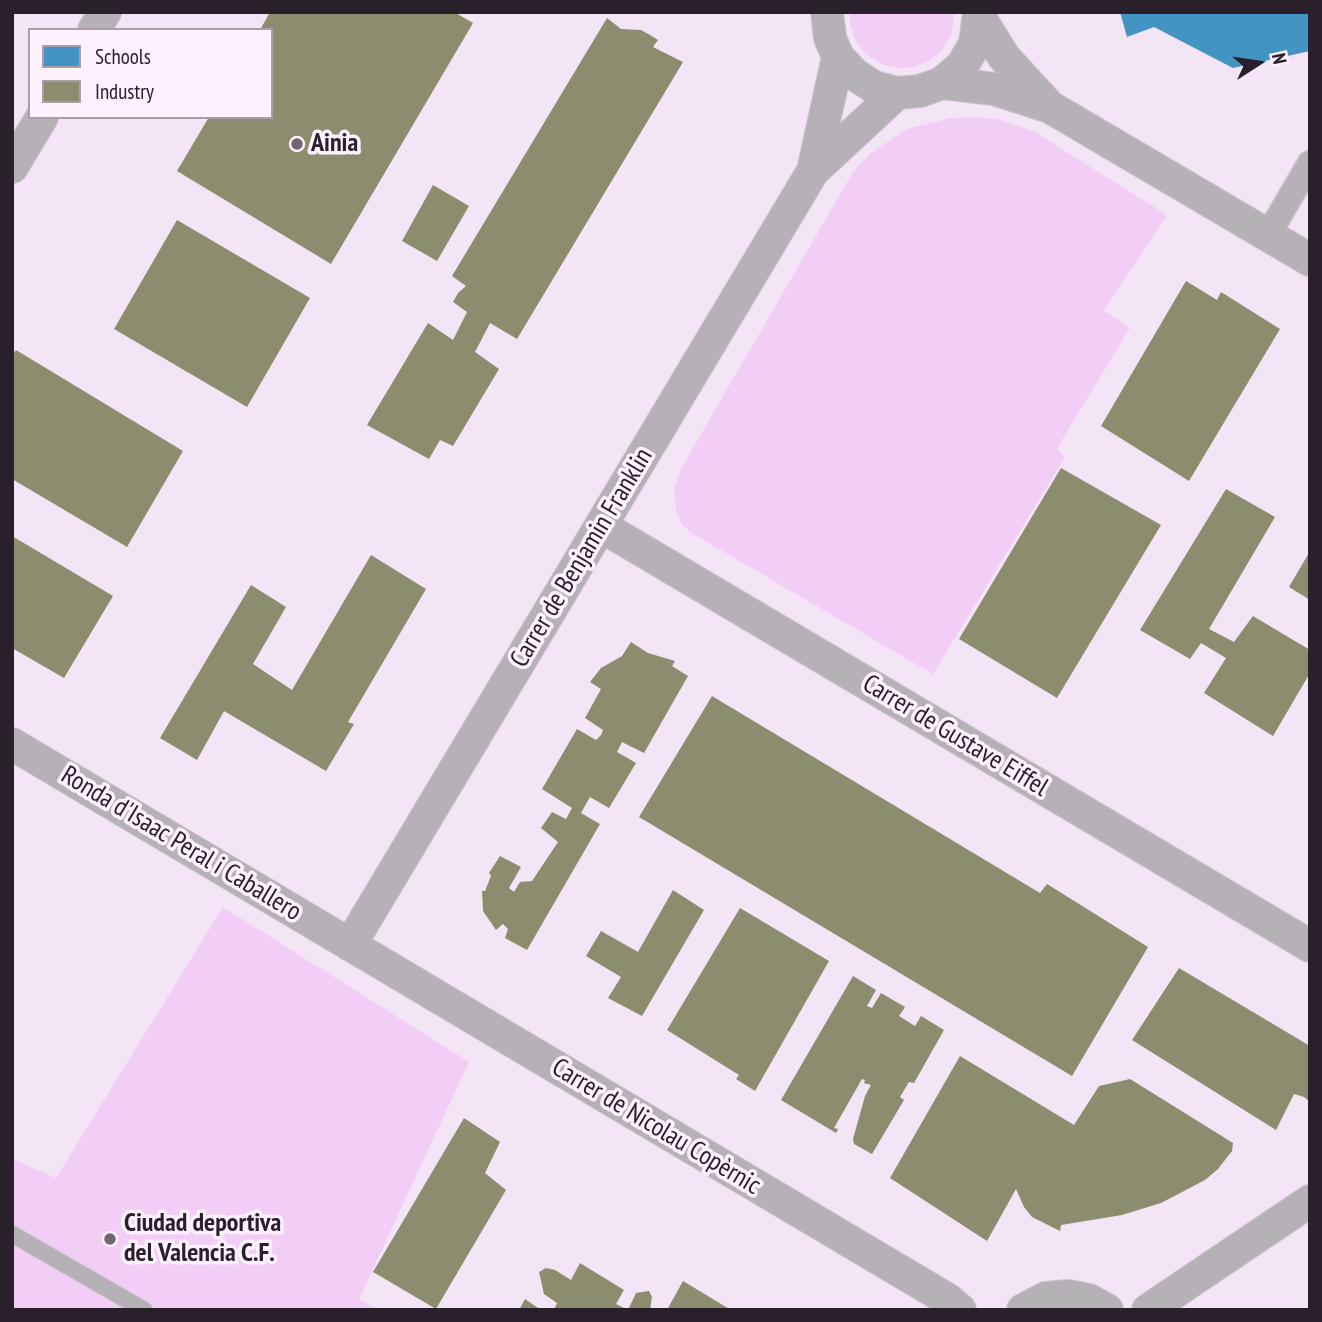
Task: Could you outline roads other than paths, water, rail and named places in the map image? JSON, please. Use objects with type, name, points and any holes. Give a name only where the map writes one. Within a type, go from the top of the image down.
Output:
[{"type":"street","points":[[95,28],[105,12]]},
{"type":"street","points":[[827,12],[830,38],[838,57],[854,74],[874,87],[897,93],[920,91],[942,83],[961,66],[975,44],[980,15]]},
{"type":"street","points":[[980,15],[1004,57],[1050,107]]},
{"type":"street","name":"Carrer de Benjamin Franklin","points":[[813,171],[838,57]]},
{"type":"street","points":[[942,83],[994,89],[1050,107],[1310,260]]},
{"type":"street","name":"Carrer de Benjamin Franklin","points":[[350,945],[813,171],[897,93]]},
{"type":"street","points":[[12,167],[41,119]]},
{"type":"street","points":[[1268,235],[1310,163]]},
{"type":"street","name":"Carrer de Gustave Eiffel","points":[[601,526],[1310,946]]},
{"type":"street","name":"Ronda d'Isaac Peral i Caballero","points":[[12,744],[350,945]]},
{"type":"street","name":"Carrer de Nicolau Copèrnic","points":[[350,945],[935,1292],[960,1310]]},
{"type":"street","points":[[1148,1310],[1310,1201]]},
{"type":"street","points":[[1023,1310],[1046,1298],[1068,1296],[1089,1300],[1107,1310]]},
{"type":"lane","points":[[12,1234],[144,1310]]},
{"type":"place","name":"Ainia","points":[[297,144]]},
{"type":"place","name":"Ciudad deportiva del Valencia C.F.","points":[[110,1239]]}]
